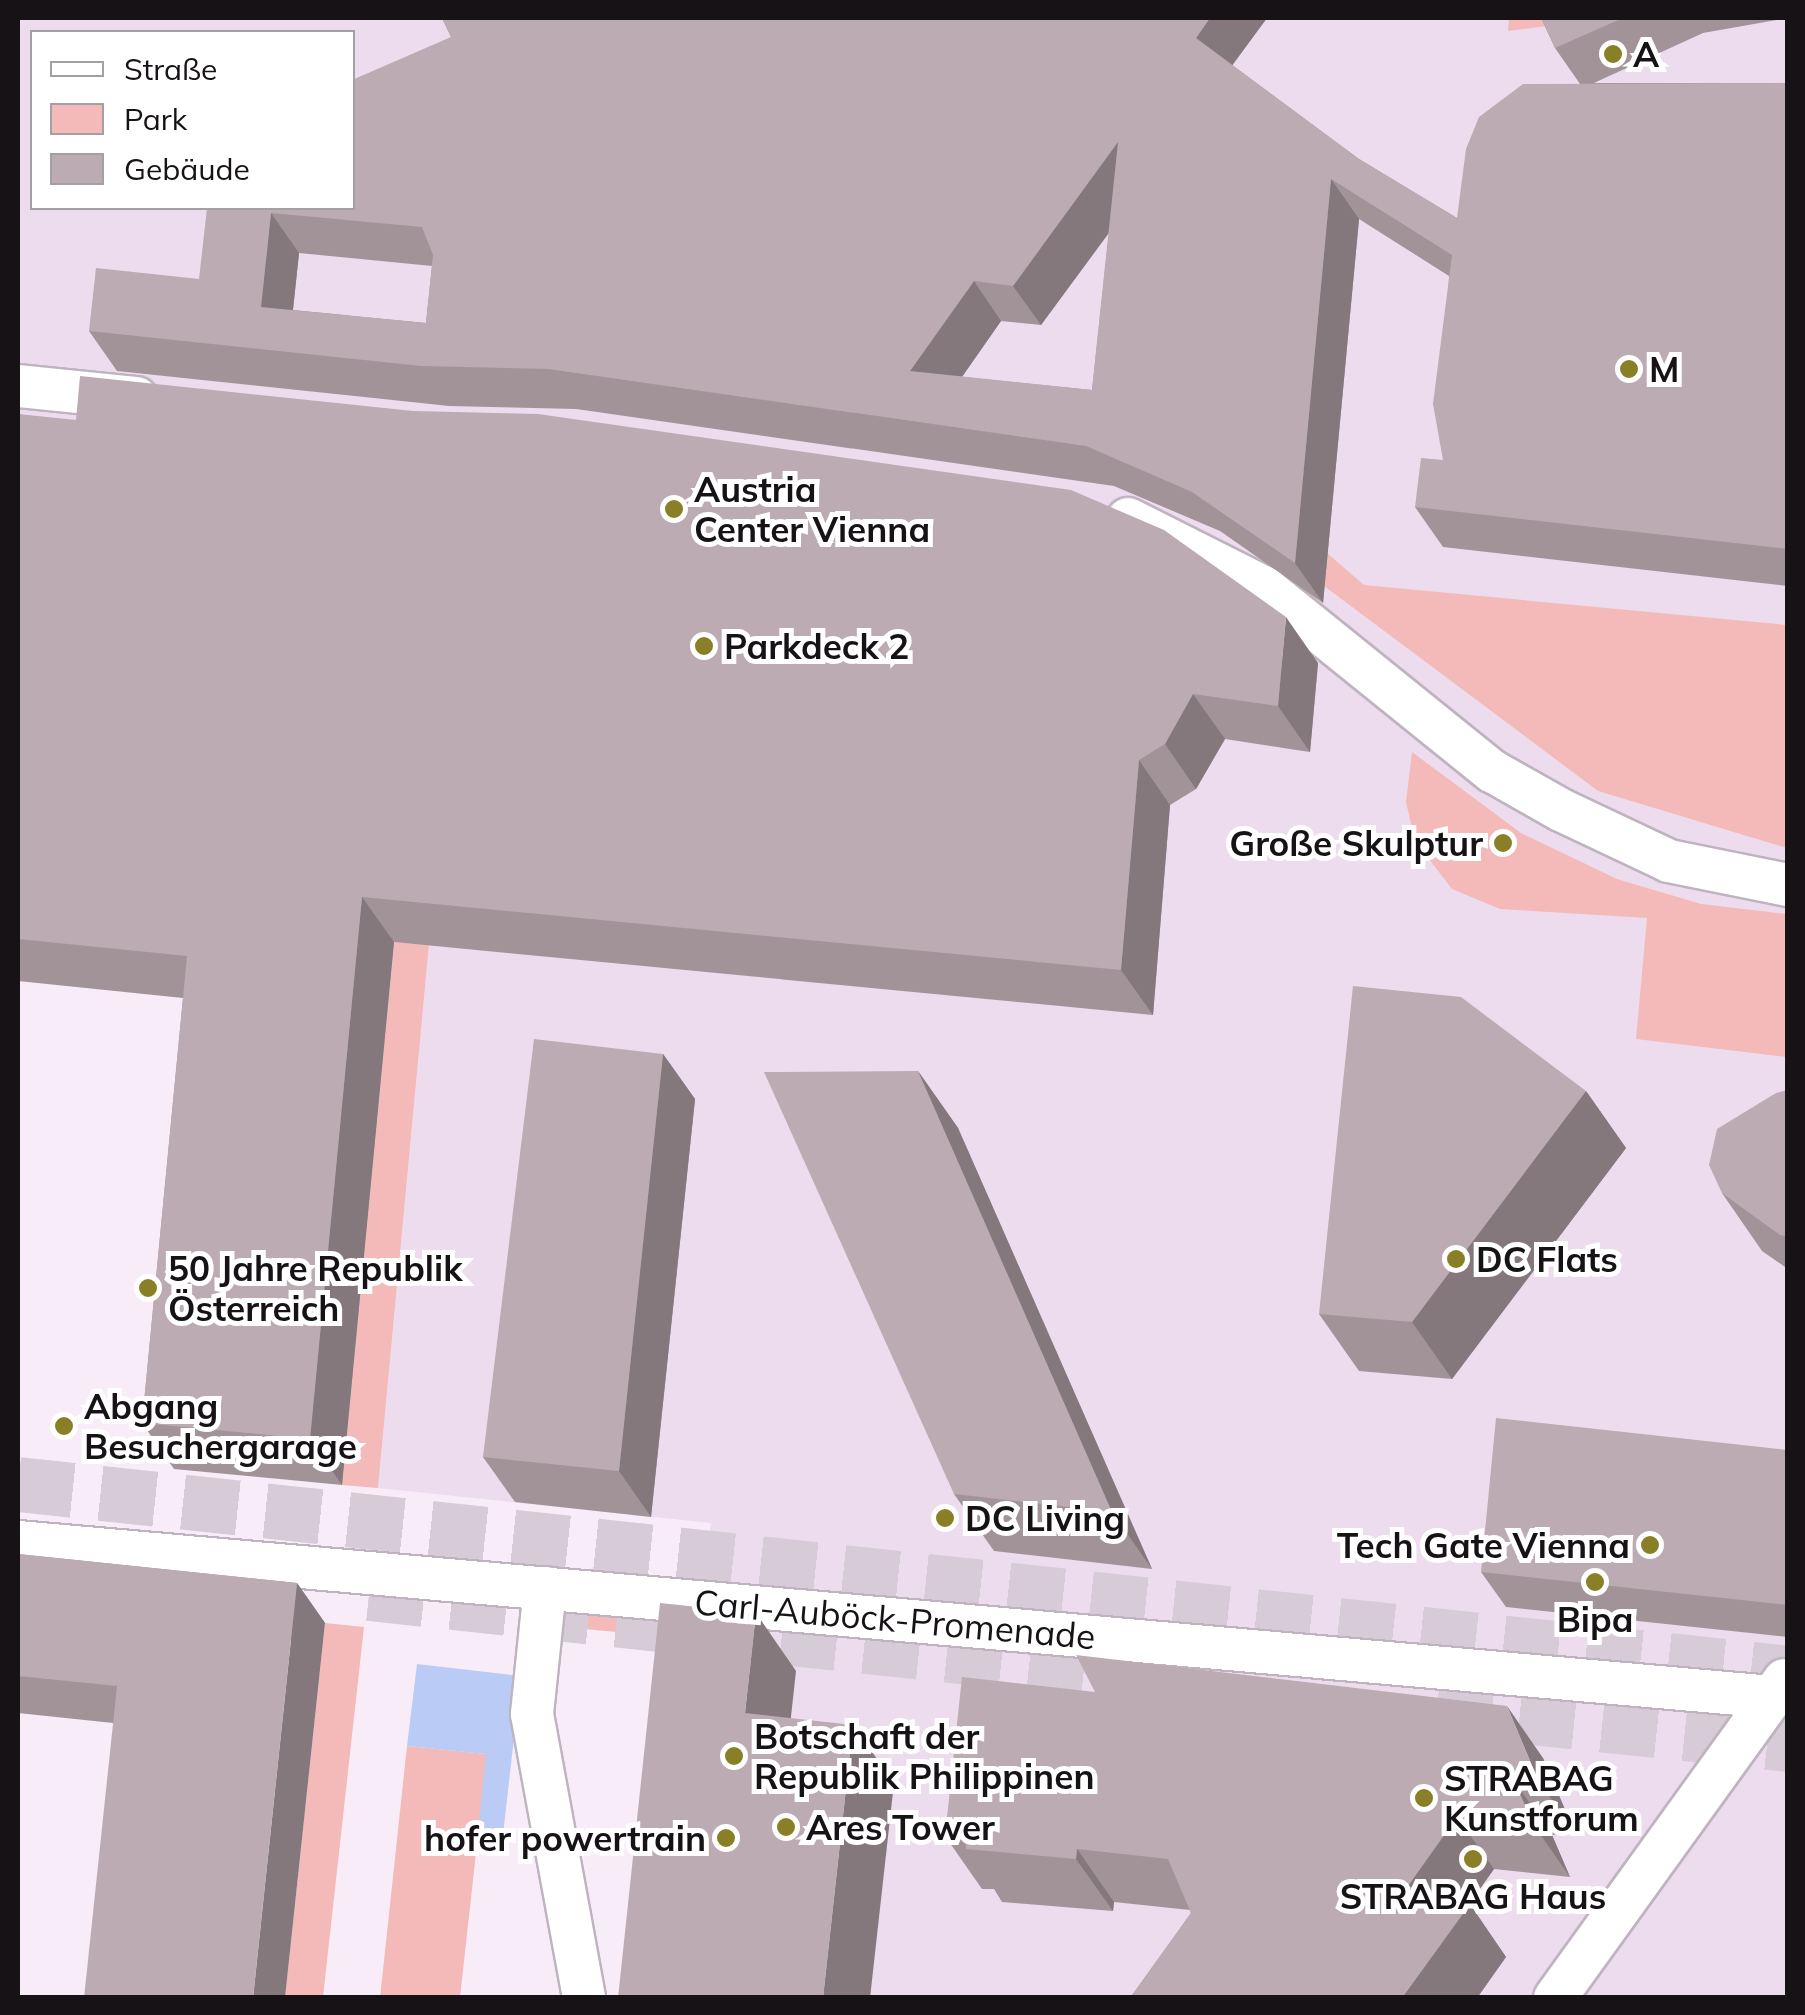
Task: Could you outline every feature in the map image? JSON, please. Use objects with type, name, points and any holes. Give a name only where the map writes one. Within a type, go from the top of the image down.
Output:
[{"type":"street","points":[[18,386],[170,402]]},
{"type":"street","points":[[1092,508],[1207,554],[1265,588],[1492,772],[1669,861],[1788,885]]},
{"type":"street","name":"Carl-Auböck-Promenade","points":[[18,1542],[1780,1686]]},
{"type":"street","points":[[545,1588],[532,1714],[584,1998]]},
{"type":"street","points":[[1555,1998],[1780,1686]]},
{"type":"shaded area","points":[[18,18],[1787,18],[1787,1997],[644,1997],[711,1523],[378,1488],[429,946],[18,895]]},
{"type":"green space","points":[[1509,18],[1551,18],[1555,25],[1508,31]]},
{"type":"green space","points":[[1327,553],[1364,585],[1787,625],[1787,848],[1598,791],[1288,559]]},
{"type":"green space","points":[[1412,752],[1521,833],[1617,879],[1701,904],[1787,914],[1787,1057],[1636,1039],[1647,918],[1500,909],[1452,889],[1415,841],[1406,802]]},
{"type":"green space","points":[[394,942],[429,945],[378,1488],[342,1485]]},
{"type":"green space","points":[[553,1608],[739,1624],[737,1643],[551,1626]]},
{"type":"green space","points":[[325,1623],[364,1627],[323,1997],[285,1998]]},
{"type":"green space","points":[[407,1746],[487,1754],[460,1997],[380,1998]]},
{"type":"water","points":[[417,1664],[521,1676],[503,1835],[478,1832],[486,1754],[407,1746]]},
{"type":"building","points":[[442,18],[1210,18],[1196,38],[1359,159],[1457,218],[1466,149],[1479,117],[1523,84],[1788,83],[1788,549],[1415,507],[1421,458],[1443,460],[1433,404],[1452,255],[1331,179],[1295,563],[1192,492],[1086,446],[548,369],[421,366],[89,331],[96,268],[199,279],[207,210],[355,210],[355,79],[451,37]],"holes":[[[1118,142],[1092,390],[910,371],[974,281],[1013,286]],[[271,213],[422,227],[433,255],[426,323],[261,307]]]},
{"type":"building","points":[[1541,18],[1623,18],[1555,48]]},
{"type":"building","name":"Parkdeck 2","points":[[80,376],[413,411],[538,414],[1071,490],[1164,530],[1286,617],[1278,706],[1193,694],[1165,744],[1139,760],[1121,970],[362,897],[310,1439],[142,1423],[187,956],[18,939],[18,414],[76,420]]},
{"type":"building","name":"DC Flats","points":[[1353,986],[1461,997],[1586,1091],[1412,1322],[1319,1314]]},
{"type":"building","points":[[534,1039],[663,1054],[619,1471],[483,1457]]},
{"type":"building","points":[[918,1071],[1112,1512],[954,1494],[764,1072]]},
{"type":"building","points":[[1788,1090],[1788,1237],[1722,1193],[1709,1165],[1717,1129],[1776,1093]]},
{"type":"building","name":"Tech Gate Vienna","points":[[1496,1418],[1788,1450],[1788,1605],[1481,1572]]},
{"type":"building","points":[[18,1554],[297,1583],[253,1998],[84,1998],[117,1686],[18,1676]]},
{"type":"building","name":"Ares Tower","points":[[660,1603],[756,1613],[745,1713],[853,1725],[823,1998],[618,1998]]},
{"type":"building","points":[[1076,1655],[1507,1706],[1538,1780],[1515,1782],[1533,1824],[1457,1817],[1408,1886],[1470,1904],[1402,1998],[1130,1998],[1191,1913],[1168,1859],[1077,1849],[1076,1859],[966,1849],[965,1837],[945,1836],[962,1677],[1095,1692]]},
{"type":"tunnel","points":[[18,1484],[1788,1673]]},
{"type":"tunnel","points":[[369,1593],[1158,1677]]},
{"type":"tunnel","points":[[1437,1707],[1788,1744]]},
{"type":"place","name":"A","points":[[1613,54]]},
{"type":"place","name":"M","points":[[1629,369]]},
{"type":"place","name":"Austria Center Vienna","points":[[674,509]]},
{"type":"place","name":"Parkdeck 2","points":[[704,646]]},
{"type":"place","name":"Große Skulptur","points":[[1503,843]]},
{"type":"place","name":"DC Flats","points":[[1456,1259]]},
{"type":"place","name":"50 Jahre Republik Österreich","points":[[148,1288]]},
{"type":"place","name":"Abgang Besuchergarage","points":[[64,1426]]},
{"type":"place","name":"DC Living","points":[[945,1518]]},
{"type":"place","name":"Tech Gate Vienna","points":[[1650,1545]]},
{"type":"place","name":"Bipa","points":[[1595,1582]]},
{"type":"place","name":"Botschaft der Republik Philippinen","points":[[734,1756]]},
{"type":"place","name":"STRABAG Kunstforum","points":[[1424,1798]]},
{"type":"place","name":"Ares Tower","points":[[786,1827]]},
{"type":"place","name":"hofer powertrain","points":[[726,1838]]},
{"type":"place","name":"STRABAG Haus","points":[[1473,1859]]}]
